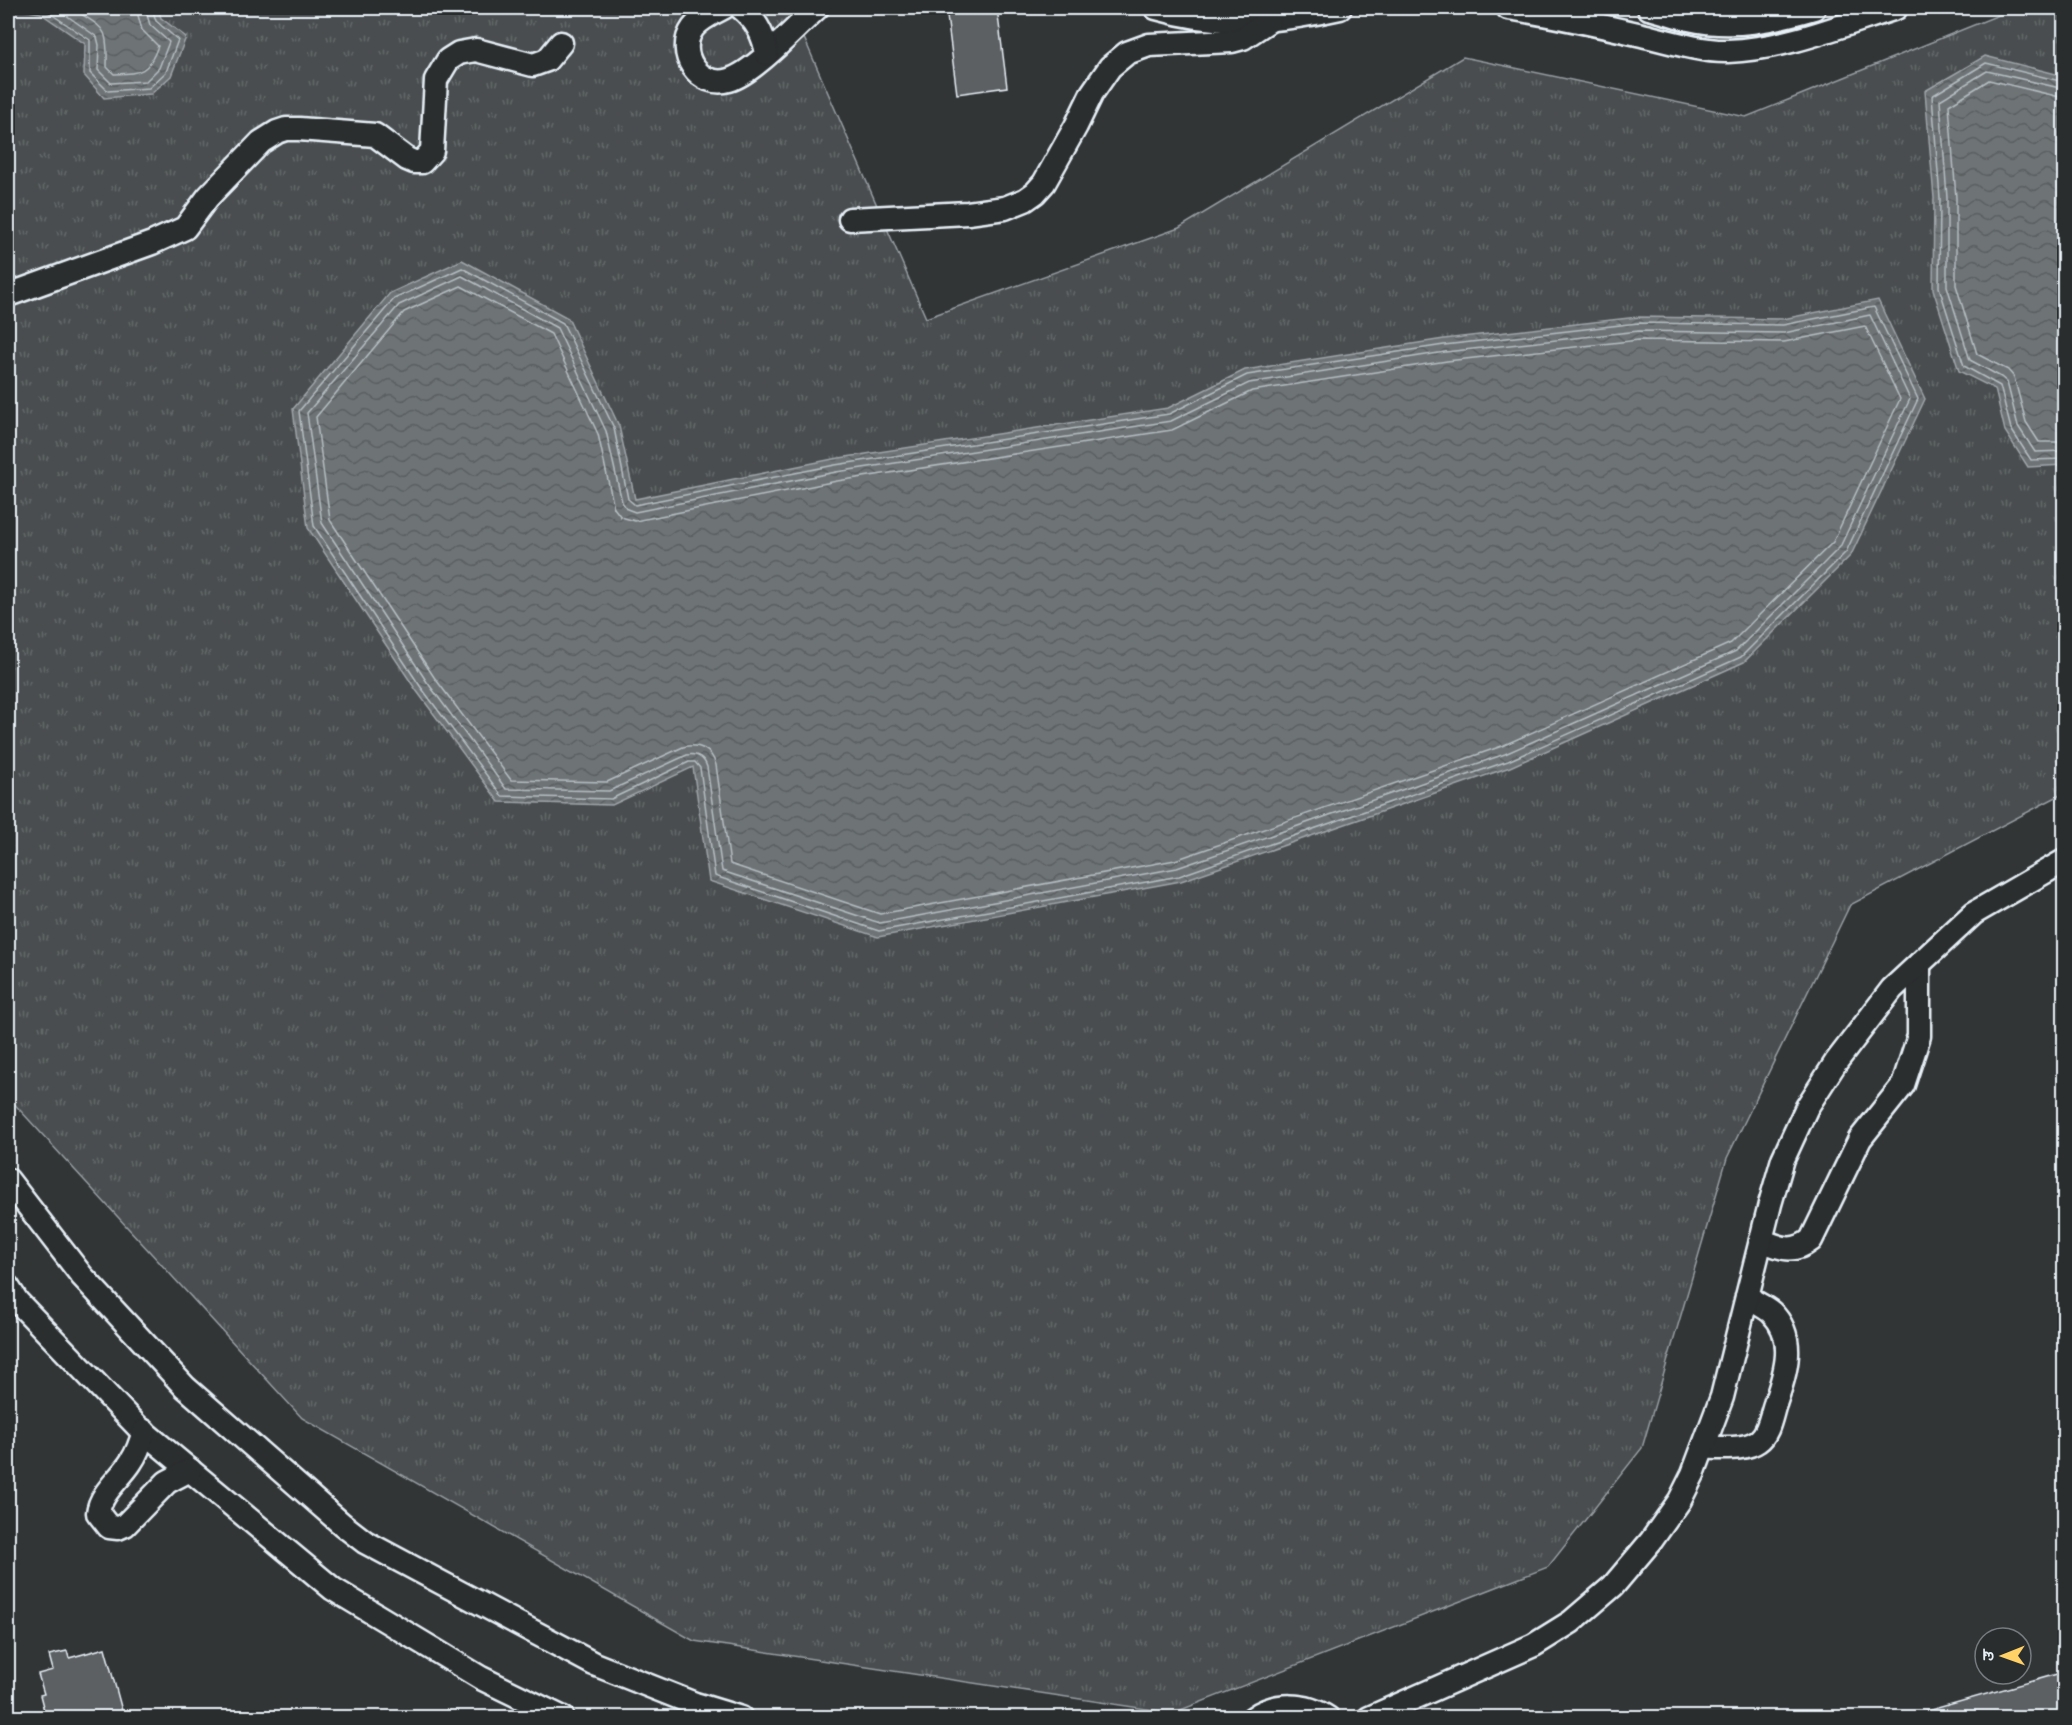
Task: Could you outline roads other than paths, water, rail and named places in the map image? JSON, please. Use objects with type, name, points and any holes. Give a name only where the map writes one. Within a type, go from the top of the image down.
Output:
[{"type":"street","points":[[723,8],[694,27],[688,36],[686,46],[692,66],[699,74],[718,81],[738,76],[767,54],[818,8]]},
{"type":"street","points":[[741,8],[762,33],[767,54]]},
{"type":"street","points":[[1156,8],[1186,16],[1226,22],[1298,17],[1340,8]]},
{"type":"street","points":[[1508,8],[1725,51],[1759,49],[1790,42],[1896,8]]},
{"type":"street","points":[[1649,8],[1715,24],[1744,24],[1814,8]]},
{"type":"street","points":[[850,219],[968,213],[1005,208],[1025,200],[1044,183],[1092,93],[1110,67],[1126,53],[1149,45],[1232,41],[1243,38],[1270,20]]},
{"type":"street","points":[[8,295],[152,243],[185,228],[208,197],[261,142],[286,129],[375,135],[407,159],[422,162],[432,151],[436,80],[448,60],[459,53],[476,50],[533,65],[547,60],[561,43]]},
{"type":"street","points":[[1369,1718],[1534,1646],[1571,1622],[1613,1586],[1651,1541],[1680,1500],[1693,1474],[1722,1397],[1783,1159],[1807,1107],[1836,1062],[1892,988],[1974,913],[2064,861]]},
{"type":"street","points":[[1761,1240],[1784,1249],[1803,1246],[1811,1240],[1860,1139],[1903,1085],[1919,1036],[1919,964]]},
{"type":"street","points":[[8,1180],[82,1276],[186,1388],[365,1542],[594,1664],[695,1704],[741,1718]]},
{"type":"street","points":[[8,1287],[17,1301],[144,1431],[333,1589],[481,1678],[563,1718]]},
{"type":"street","points":[[1703,1448],[1746,1447],[1759,1441],[1766,1432],[1787,1368],[1787,1345],[1781,1326],[1770,1311],[1747,1297]]},
{"type":"street","points":[[144,1431],[140,1447],[132,1462],[106,1493],[99,1507],[98,1513],[109,1527],[118,1528],[125,1525],[167,1482],[190,1470]]},
{"type":"street","points":[[1252,1718],[1261,1712],[1290,1705],[1318,1711],[1328,1718]]},
{"type":"water","points":[[10,8],[158,8],[161,18],[186,37],[171,76],[151,94],[104,98],[84,75],[85,44],[40,13]]},
{"type":"water","points":[[1985,56],[2064,76],[2064,465],[2028,467],[2005,431],[1995,389],[1959,371],[1933,289],[1934,198],[1925,91]]},
{"type":"water","points":[[462,260],[568,318],[619,426],[635,499],[833,459],[1168,408],[1245,370],[1444,339],[1638,317],[1783,319],[1878,300],[1925,399],[1851,555],[1744,662],[1510,767],[1181,881],[878,937],[709,881],[693,767],[612,805],[499,802],[416,690],[308,528],[293,409],[390,293]]}]
